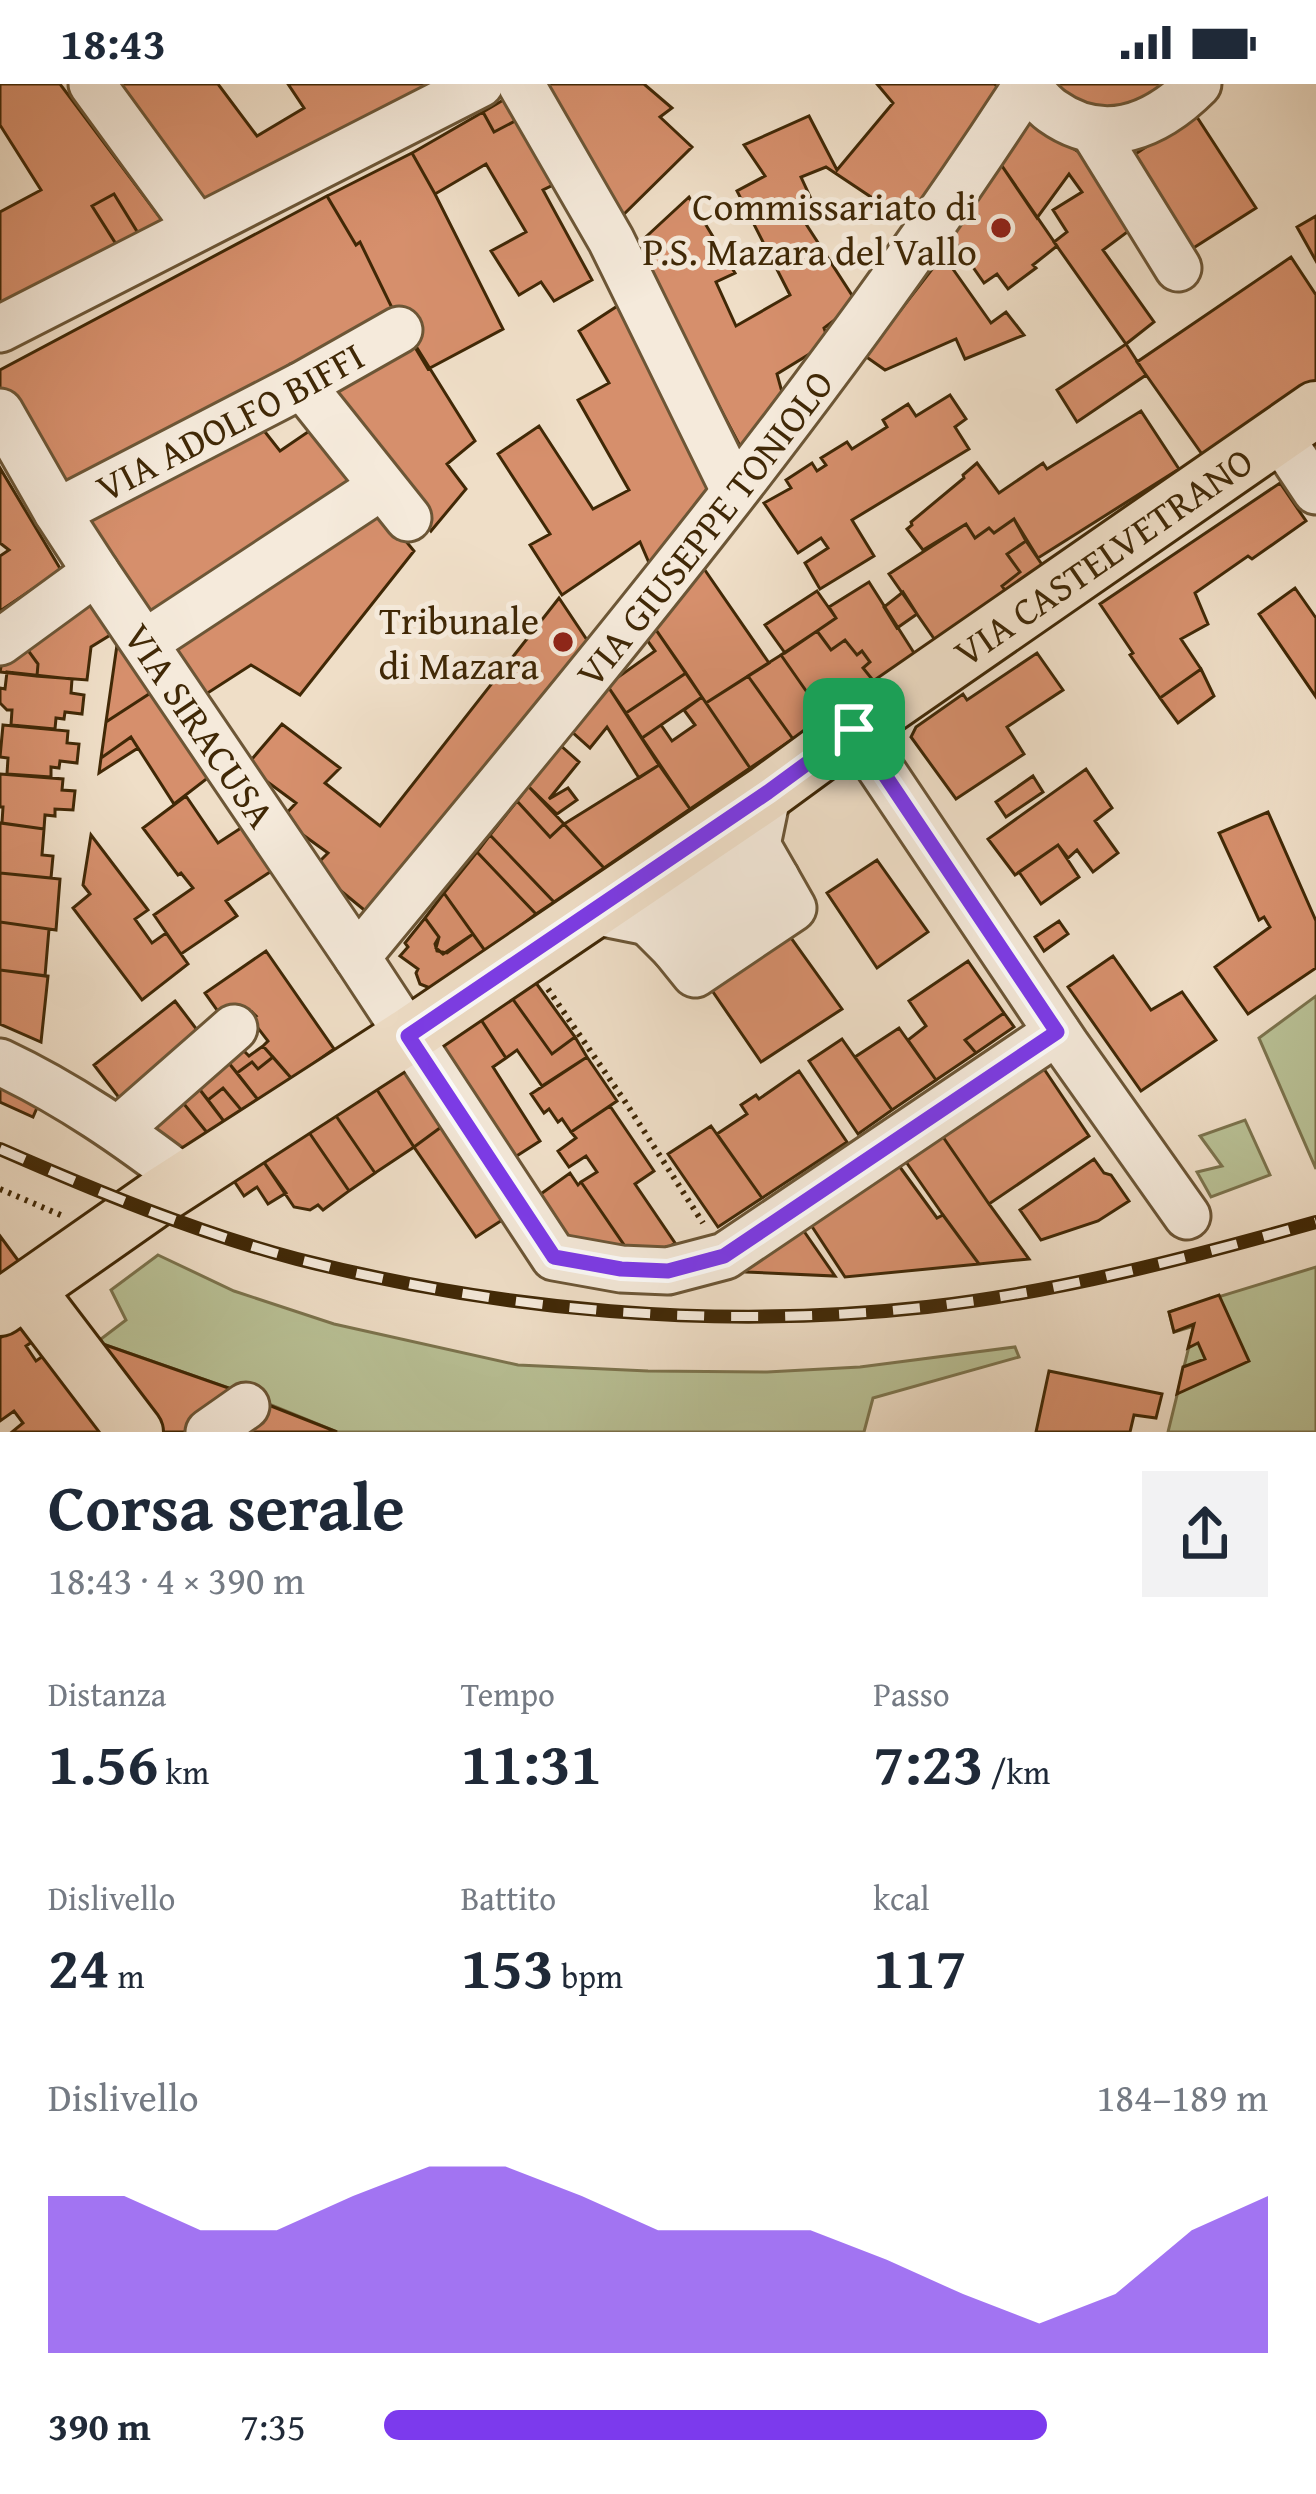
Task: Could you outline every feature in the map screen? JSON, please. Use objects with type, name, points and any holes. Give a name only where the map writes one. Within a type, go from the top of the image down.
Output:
[{"type":"main road","name":"VIA CASTELVETRANO","points":[[13,1299],[768,792],[1297,422]]},
{"type":"main road","points":[[13,1299],[135,1432]]},
{"type":"street","points":[[92,84],[197,227]]},
{"type":"street","points":[[0,328],[479,84]]},
{"type":"street","points":[[521,84],[611,240],[734,490]]},
{"type":"street","points":[[1026,84],[1053,112],[1094,131],[1133,127],[1174,108],[1198,84]]},
{"type":"street","name":"VIA GIUSEPPE TONIOLO","points":[[358,957],[660,590],[778,437],[931,230],[1026,84]]},
{"type":"street","points":[[1094,131],[1178,268]]},
{"type":"street","name":"VIA ADOLFO BIFFI","points":[[57,512],[399,330]]},
{"type":"street","points":[[146,642],[394,502],[302,385]]},
{"type":"street","name":"VIA SIRACUSA","points":[[0,412],[96,572],[358,957],[554,1257],[621,1269],[668,1271],[724,1256],[1057,1032]]},
{"type":"street","points":[[1297,422],[1316,491]]},
{"type":"street","points":[[0,642],[96,572]]},
{"type":"street","points":[[854,729],[1187,1216]]},
{"type":"street","points":[[593,911],[661,935],[694,974],[794,908],[766,862],[768,792]]},
{"type":"street","points":[[661,935],[766,862]]},
{"type":"street","points":[[119,1129],[234,1028]]},
{"type":"street","points":[[0,1062],[50,1086],[119,1129],[181,1184]]},
{"type":"street","points":[[209,1432],[246,1406]]},
{"type":"path","points":[[525,957],[724,1256]]},
{"type":"path","points":[[0,1189],[77,1223]]},
{"type":"green space","points":[[1316,996],[1316,1169],[1259,1038]]},
{"type":"green space","points":[[1245,1120],[1270,1175],[1211,1197],[1197,1172],[1222,1166],[1200,1136]]},
{"type":"green space","points":[[158,1255],[234,1291],[334,1324],[518,1365],[767,1372],[860,1367],[1015,1347],[1019,1357],[873,1398],[864,1432],[337,1432],[97,1342],[126,1320],[111,1290]]},
{"type":"green space","points":[[1316,1267],[1316,1432],[1168,1432],[1194,1326],[1174,1332],[1169,1312]]},
{"type":"building","points":[[0,84],[60,84],[162,220],[138,233],[114,194],[92,206],[116,244],[0,305],[0,212],[41,190],[0,125]]},
{"type":"building","points":[[107,84],[218,84],[257,136],[304,108],[288,84],[444,84],[200,212]]},
{"type":"building","points":[[547,84],[644,84],[672,108],[660,117],[692,147],[621,217]]},
{"type":"building","points":[[877,84],[995,84],[998,88],[916,227],[826,167],[801,177],[812,201],[806,224],[857,303],[824,328],[829,342],[777,374],[785,403],[740,446],[635,247],[689,197],[735,273],[716,282],[736,326],[790,295],[737,191],[765,176],[744,145],[809,116],[837,170],[893,103]]},
{"type":"building","points":[[1057,84],[1165,84],[1133,104],[1085,110],[1054,89]]},
{"type":"building","points":[[505,99],[517,120],[494,132],[483,112]]},
{"type":"building","points":[[483,112],[494,132],[517,120],[553,185],[543,190],[592,280],[554,301],[541,282],[519,295],[491,251],[526,232],[486,164],[435,194],[412,153]]},
{"type":"building","points":[[1195,114],[1256,208],[1184,254],[1122,163]]},
{"type":"building","points":[[1027,120],[1082,154],[1134,227],[1103,250],[1154,322],[1126,344],[1054,242],[1067,232],[1053,210],[1082,192],[1069,174],[1037,218],[1000,163]]},
{"type":"building","points":[[412,153],[503,329],[428,369],[360,242],[356,245],[327,196]]},
{"type":"building","name":"Commissariato di P.S. Mazara del Vallo","points":[[1000,163],[1057,246],[1008,289],[997,274],[984,283],[952,237]]},
{"type":"building","points":[[114,194],[138,233],[116,244],[92,206]]},
{"type":"building","points":[[327,196],[356,245],[360,242],[395,314],[67,494],[0,391],[0,370]]},
{"type":"building","points":[[1316,216],[1316,261],[1297,227]]},
{"type":"building","points":[[943,255],[991,323],[1006,312],[1024,335],[965,359],[956,339],[885,370],[865,356]]},
{"type":"building","points":[[1291,257],[1316,295],[1316,381],[1204,457],[1137,362]]},
{"type":"building","points":[[619,305],[713,496],[653,572],[640,542],[562,595],[530,545],[550,534],[498,454],[539,426],[593,509],[629,490],[578,400],[609,383],[579,331]]},
{"type":"building","points":[[409,335],[475,441],[447,464],[466,489],[431,531],[326,384]]},
{"type":"building","points":[[1126,344],[1146,375],[1077,422],[1057,390]]},
{"type":"building","points":[[950,395],[966,419],[955,427],[969,449],[852,520],[874,556],[820,589],[805,563],[828,548],[821,538],[798,553],[764,503],[791,488],[786,480],[812,463],[817,471],[826,465],[821,458],[847,442],[852,449],[887,427],[883,420],[908,404],[916,416]]},
{"type":"building","points":[[1141,411],[1179,469],[1038,558],[1014,519],[994,533],[989,528],[975,538],[966,524],[923,550],[907,529],[977,463],[999,493],[1043,463],[1047,469]]},
{"type":"building","points":[[258,423],[280,451],[321,423],[364,479],[158,621],[79,515]]},
{"type":"building","points":[[0,468],[61,570],[0,611],[0,556],[9,550],[0,543]]},
{"type":"building","points":[[1280,483],[1306,521],[1195,593],[1208,624],[1181,639],[1201,669],[1160,698],[1100,604]]},
{"type":"building","points":[[378,507],[414,551],[300,695],[251,665],[203,696],[168,644]]},
{"type":"building","points":[[1014,519],[1026,541],[1007,554],[1020,572],[1002,586],[1007,593],[935,640],[889,574],[966,524],[975,538],[989,528],[994,533]]},
{"type":"building","points":[[1026,541],[1045,569],[1007,593],[1002,586],[1020,572],[1007,554]]},
{"type":"building","points":[[700,563],[769,663],[706,703],[652,624]]},
{"type":"building","points":[[869,582],[916,656],[876,684],[863,668],[870,662],[862,651],[857,655],[845,640],[831,650],[817,631],[836,618],[829,607]]},
{"type":"building","points":[[1295,588],[1316,618],[1316,697],[1259,614]]},
{"type":"building","points":[[817,591],[836,618],[785,653],[765,625]]},
{"type":"building","points":[[903,592],[917,614],[897,628],[884,607]]},
{"type":"building","points":[[86,595],[112,634],[91,647],[87,680],[37,676],[38,664],[19,638]]},
{"type":"building","points":[[559,598],[589,643],[374,918],[313,868],[328,853],[281,819],[296,803],[246,766],[282,724],[340,768],[325,783],[380,826]]},
{"type":"building","points":[[652,624],[686,673],[626,713],[607,685],[655,651],[644,636]]},
{"type":"building","points":[[817,631],[831,650],[845,640],[857,655],[862,651],[870,662],[863,668],[876,684],[825,718],[781,655]]},
{"type":"building","points":[[19,638],[38,664],[37,676],[0,672],[5,646]]},
{"type":"building","points":[[117,645],[152,692],[106,722]]},
{"type":"building","points":[[1037,653],[1063,690],[1007,727],[1024,754],[956,799],[911,737],[916,727],[963,694],[967,700]]},
{"type":"building","points":[[781,655],[825,718],[793,739],[748,676]]},
{"type":"building","points":[[1201,669],[1214,696],[1178,723],[1160,698]]},
{"type":"building","points":[[7,672],[72,679],[71,693],[84,695],[82,714],[65,712],[64,719],[56,718],[55,729],[11,725],[12,710],[0,703]]},
{"type":"building","points":[[686,673],[702,697],[642,738],[626,713]]},
{"type":"building","points":[[748,676],[793,739],[750,768],[706,703]]},
{"type":"building","points":[[607,685],[659,765],[639,778],[607,727],[590,748],[571,731]]},
{"type":"building","points":[[152,692],[209,777],[174,804],[131,737],[101,758],[106,722]]},
{"type":"building","points":[[702,697],[750,768],[690,809],[642,738],[661,725],[672,741],[695,725],[684,710]]},
{"type":"building","points":[[3,725],[68,731],[67,743],[79,744],[77,763],[60,761],[59,768],[51,767],[51,777],[7,774],[8,758],[0,757]]},
{"type":"building","points":[[131,737],[138,748],[99,773],[101,758]]},
{"type":"building","points":[[560,745],[579,762],[549,799],[568,788],[577,800],[557,814],[528,786]]},
{"type":"building","points":[[659,765],[690,809],[604,868],[564,824]]},
{"type":"building","points":[[1086,769],[1112,808],[1095,821],[1118,853],[1093,872],[1077,850],[1068,858],[1058,845],[1015,875],[988,839]]},
{"type":"building","points":[[0,774],[63,779],[62,790],[75,791],[73,810],[55,809],[55,816],[45,815],[44,829],[2,823]]},
{"type":"building","points":[[1033,776],[1043,792],[1006,817],[996,802]]},
{"type":"building","points":[[528,786],[564,824],[550,837],[517,801]]},
{"type":"building","points":[[186,796],[218,843],[244,826],[273,870],[226,901],[237,916],[181,954],[154,915],[193,888],[143,828]]},
{"type":"building","points":[[517,801],[550,837],[564,824],[604,868],[554,902],[490,835]]},
{"type":"building","points":[[1268,812],[1316,921],[1316,968],[1248,1014],[1215,967],[1270,927],[1264,917],[1259,920],[1219,833]]},
{"type":"building","points":[[0,823],[44,829],[42,855],[53,856],[51,878],[0,873]]},
{"type":"building","points":[[91,835],[148,910],[135,919],[152,943],[166,933],[188,964],[142,1000],[73,908],[90,894],[83,885]]},
{"type":"building","points":[[490,835],[554,902],[536,914],[477,852]]},
{"type":"building","points":[[1058,845],[1079,877],[1041,904],[1019,872]]},
{"type":"building","points":[[477,852],[536,914],[486,952],[444,893]]},
{"type":"building","points":[[877,860],[928,932],[877,968],[827,893]]},
{"type":"building","points":[[741,868],[842,1009],[761,1062],[711,989]]},
{"type":"building","points":[[0,873],[60,879],[56,930],[0,922]]},
{"type":"building","points":[[444,893],[473,934],[443,954],[436,948],[439,937],[425,918]]},
{"type":"building","points":[[425,918],[439,937],[437,951],[447,953],[473,934],[486,952],[430,988],[420,984],[418,969],[400,956]]},
{"type":"building","points":[[1059,921],[1068,934],[1044,951],[1035,937]]},
{"type":"building","points":[[0,922],[49,929],[45,976],[0,970]]},
{"type":"building","points":[[266,951],[334,1049],[292,1079],[263,1046],[268,1041],[251,1019],[256,1016],[252,1012],[238,1023],[222,1017],[205,993]]},
{"type":"building","points":[[1113,956],[1151,1010],[1182,992],[1216,1040],[1141,1091],[1068,987]]},
{"type":"building","points":[[968,961],[1004,1013],[965,1040],[976,1053],[936,1080],[908,1040],[926,1026],[909,1001]]},
{"type":"building","points":[[0,970],[48,976],[41,1042],[0,1024]]},
{"type":"building","points":[[531,976],[575,1037],[552,1054],[507,991]]},
{"type":"building","points":[[507,991],[552,1054],[575,1037],[587,1057],[542,1086],[517,1050],[506,1058],[476,1012]]},
{"type":"building","points":[[175,1001],[204,1039],[123,1103],[94,1065]]},
{"type":"building","points":[[476,1012],[506,1058],[493,1067],[540,1141],[504,1164],[422,1046]]},
{"type":"building","points":[[1004,1013],[1014,1027],[976,1053],[965,1040]]},
{"type":"building","points":[[899,1028],[936,1080],[892,1110],[855,1057]]},
{"type":"building","points":[[842,1039],[892,1110],[858,1134],[809,1061]]},
{"type":"building","points":[[263,1046],[273,1057],[258,1069],[252,1062],[237,1073],[228,1062],[243,1050],[249,1056]]},
{"type":"building","points":[[273,1057],[292,1079],[259,1101],[237,1073],[252,1062],[258,1069]]},
{"type":"building","points":[[587,1057],[617,1101],[571,1132],[549,1109],[544,1113],[531,1094]]},
{"type":"building","points":[[406,1060],[448,1122],[414,1147],[372,1082]]},
{"type":"building","points":[[228,1062],[259,1101],[243,1112],[223,1088],[208,1100],[197,1086]]},
{"type":"building","points":[[1042,1066],[1089,1136],[989,1204],[941,1134]]},
{"type":"building","points":[[799,1071],[847,1142],[762,1198],[717,1134],[747,1114],[741,1105],[756,1095],[759,1099]]},
{"type":"building","points":[[0,1074],[43,1094],[33,1117],[0,1102]]},
{"type":"building","points":[[372,1082],[414,1147],[375,1173],[332,1110]]},
{"type":"building","points":[[197,1086],[226,1124],[209,1135],[180,1099]]},
{"type":"building","points":[[223,1088],[243,1112],[226,1124],[208,1100]]},
{"type":"building","points":[[180,1099],[209,1135],[178,1157],[143,1129]]},
{"type":"building","points":[[610,1106],[654,1171],[635,1184],[675,1243],[656,1257],[631,1255],[581,1182],[597,1172],[586,1156],[569,1167],[558,1151],[576,1138],[571,1132]]},
{"type":"building","points":[[332,1110],[375,1173],[349,1191],[306,1128]]},
{"type":"building","points":[[448,1122],[510,1215],[476,1237],[414,1147]]},
{"type":"building","points":[[711,1126],[762,1198],[718,1227],[668,1154]]},
{"type":"building","points":[[306,1128],[349,1191],[323,1210],[318,1205],[310,1210],[294,1207],[261,1158]]},
{"type":"building","points":[[941,1134],[1029,1259],[979,1264],[943,1215],[904,1159]]},
{"type":"building","points":[[261,1158],[286,1193],[268,1204],[257,1187],[244,1196],[232,1178]]},
{"type":"building","points":[[1094,1159],[1129,1201],[1098,1221],[1041,1240],[1020,1210]]},
{"type":"building","points":[[897,1163],[937,1218],[943,1215],[979,1264],[845,1277],[809,1222]]},
{"type":"building","points":[[570,1173],[631,1255],[572,1250],[538,1196]]},
{"type":"building","points":[[801,1227],[835,1276],[746,1272],[742,1267]]},
{"type":"building","points":[[0,1236],[20,1263],[0,1277]]},
{"type":"building","points":[[1219,1295],[1249,1361],[1177,1394],[1183,1367],[1205,1359],[1198,1343],[1188,1348],[1194,1324],[1174,1332],[1169,1312]]},
{"type":"building","points":[[26,1321],[38,1338],[26,1346],[36,1361],[49,1352],[108,1432],[12,1432],[23,1423],[14,1411],[0,1421],[0,1338]]},
{"type":"building","points":[[97,1342],[240,1392],[184,1432],[164,1432]]},
{"type":"building","points":[[1049,1371],[1162,1394],[1156,1418],[1134,1415],[1130,1432],[1036,1432]]},
{"type":"building","points":[[266,1404],[337,1432],[227,1432]]},
{"type":"railway","points":[[0,1149],[146,1210],[297,1259],[452,1292],[689,1316],[848,1314],[976,1301],[1123,1272],[1316,1222]]},
{"type":"place","name":"Commissariato di P.S. Mazara del Vallo","points":[[1001,228]]},
{"type":"place","name":"Tribunale di Mazara","points":[[563,642]]},
{"type":"route","points":[[854,729],[1057,1032],[724,1256],[668,1271],[621,1269],[554,1257],[408,1036],[854,729]]}]
